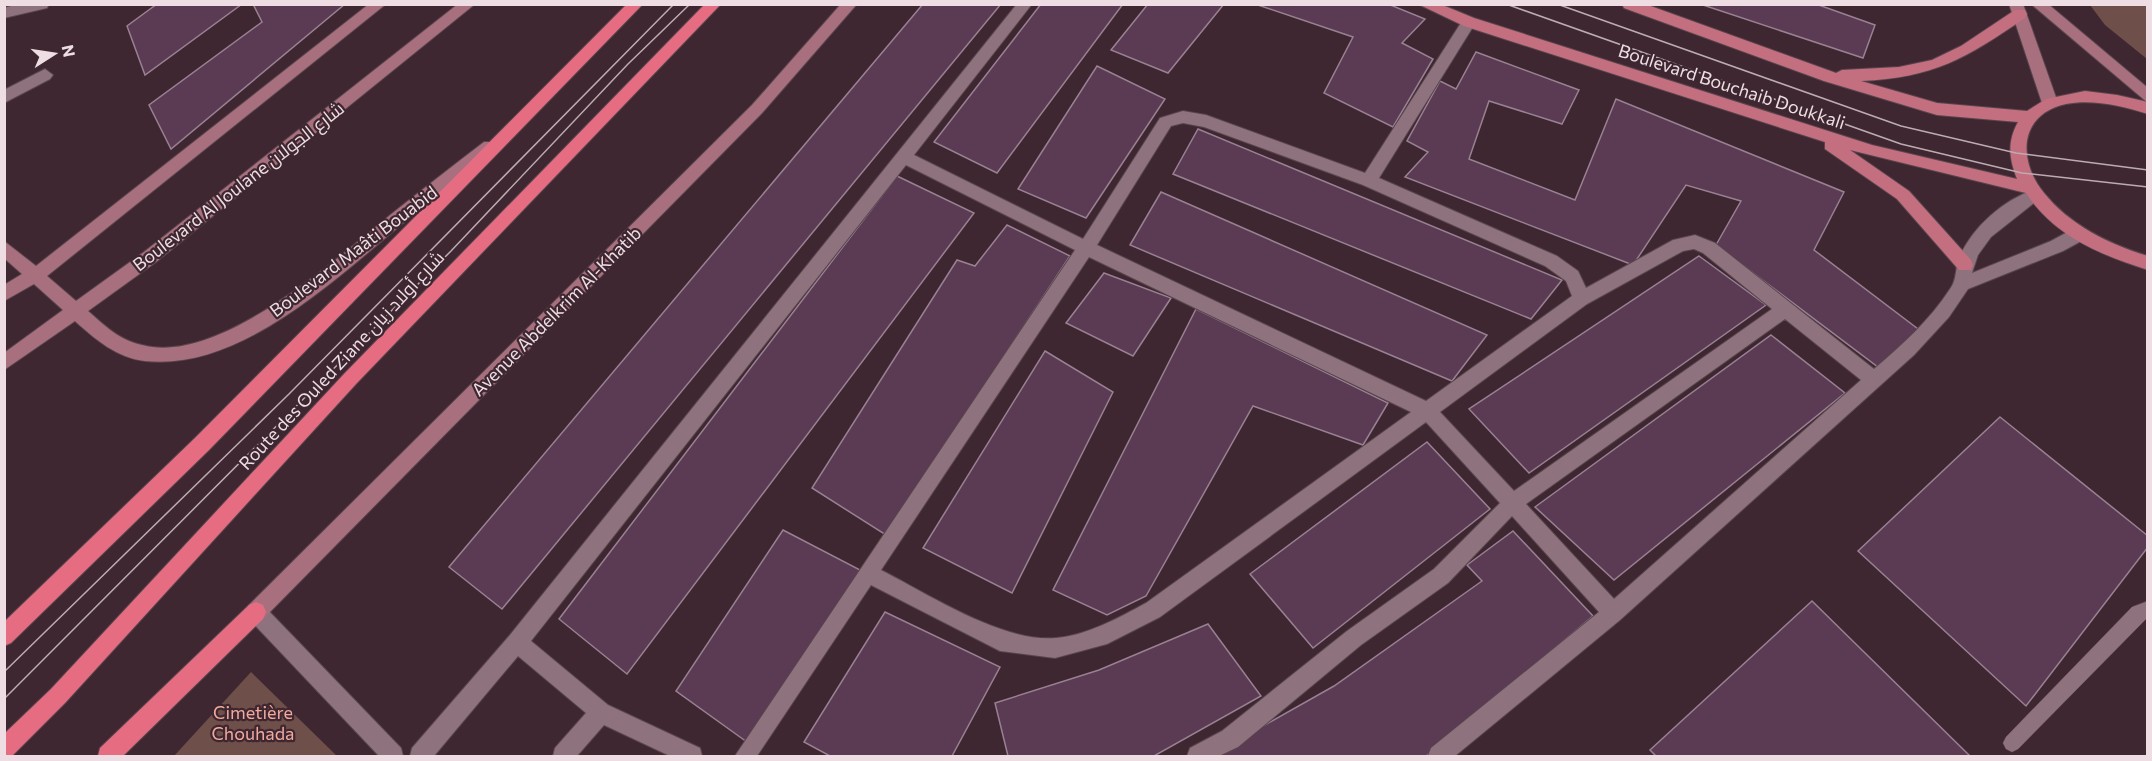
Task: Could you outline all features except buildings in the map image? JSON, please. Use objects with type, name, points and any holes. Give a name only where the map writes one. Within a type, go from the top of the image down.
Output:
[{"type":"highway","name":"Route des Ouled Ziane شارع أولاد زيان","points":[[4,636],[202,444],[636,4]]},
{"type":"highway","name":"Route des Ouled Ziane شارع أولاد زيان","points":[[4,749],[58,696],[350,379],[714,4]]},
{"type":"highway","points":[[108,756],[256,612]]},
{"type":"main road","name":"Boulevard Bouchaib Doukkali","points":[[1425,4],[1469,22],[1812,132],[1895,157],[2033,191]]},
{"type":"main road","points":[[1629,4],[1829,77],[1937,109],[2027,117]]},
{"type":"main road","points":[[1829,77],[1910,72],[1950,58],[1984,39],[2018,9]]},
{"type":"main road","points":[[2148,108],[2120,100],[2082,96],[2050,103],[2027,117],[2018,134],[2016,153],[2022,173],[2047,208],[2079,234],[2117,254],[2148,263]]},
{"type":"main road","points":[[1812,132],[1903,195],[1965,265]]},
{"type":"street","points":[[4,13],[42,4]]},
{"type":"street","points":[[4,294],[37,274],[379,4]]},
{"type":"street","name":"Boulevard Al Joulane شارع الجولان","points":[[4,363],[76,313],[468,4]]},
{"type":"street","name":"Avenue Abdelkrim Al-Khatib","points":[[256,612],[757,109],[850,4]]},
{"type":"street","points":[[420,756],[517,642],[1025,4]]},
{"type":"street","points":[[2038,4],[2148,96]]},
{"type":"street","points":[[2018,9],[2050,103]]},
{"type":"street","points":[[1368,181],[1469,22]]},
{"type":"street","points":[[4,97],[45,75]]},
{"type":"street","points":[[745,756],[1086,248],[1166,122],[1183,117],[1228,127],[1368,181],[1551,261],[1566,270],[1576,280],[1581,299]]},
{"type":"street","name":"Boulevard Maâti Bouabid","points":[[4,248],[37,274],[76,313],[127,351],[149,355],[175,354],[202,348],[259,323],[296,299],[513,129]]},
{"type":"street","points":[[903,156],[1086,248],[1428,411],[1613,613]]},
{"type":"street","points":[[1963,284],[1965,265],[1983,234],[2033,191]]},
{"type":"street","points":[[1439,756],[1613,613],[1926,332],[1963,284],[2057,246],[2079,234]]},
{"type":"street","points":[[868,573],[1000,641],[1055,648],[1107,634],[1153,610],[1581,299],[1679,245],[1695,242],[1709,248],[1873,379]]},
{"type":"street","points":[[1198,756],[1230,739],[1354,638],[1441,576],[1512,503],[1785,309]]},
{"type":"street","points":[[256,612],[393,756]]},
{"type":"street","points":[[517,642],[601,712],[692,756]]},
{"type":"street","points":[[563,756],[601,712]]},
{"type":"lane","points":[[2012,743],[2138,613],[2148,609]]},
{"type":"green space","points":[[2090,5],[2147,5],[2147,59],[2105,25]]},
{"type":"green space","name":"Cimetière Chouhada","points":[[251,672],[337,756],[174,756]]},
{"type":"tram line","points":[[4,672],[289,394],[674,4]]},
{"type":"tram line","points":[[4,699],[451,251],[628,64],[690,4]]},
{"type":"tram line","points":[[1506,4],[1901,144],[2022,173],[2148,187]]},
{"type":"tram line","points":[[1557,4],[1901,126],[2016,153],[2148,170]]}]
